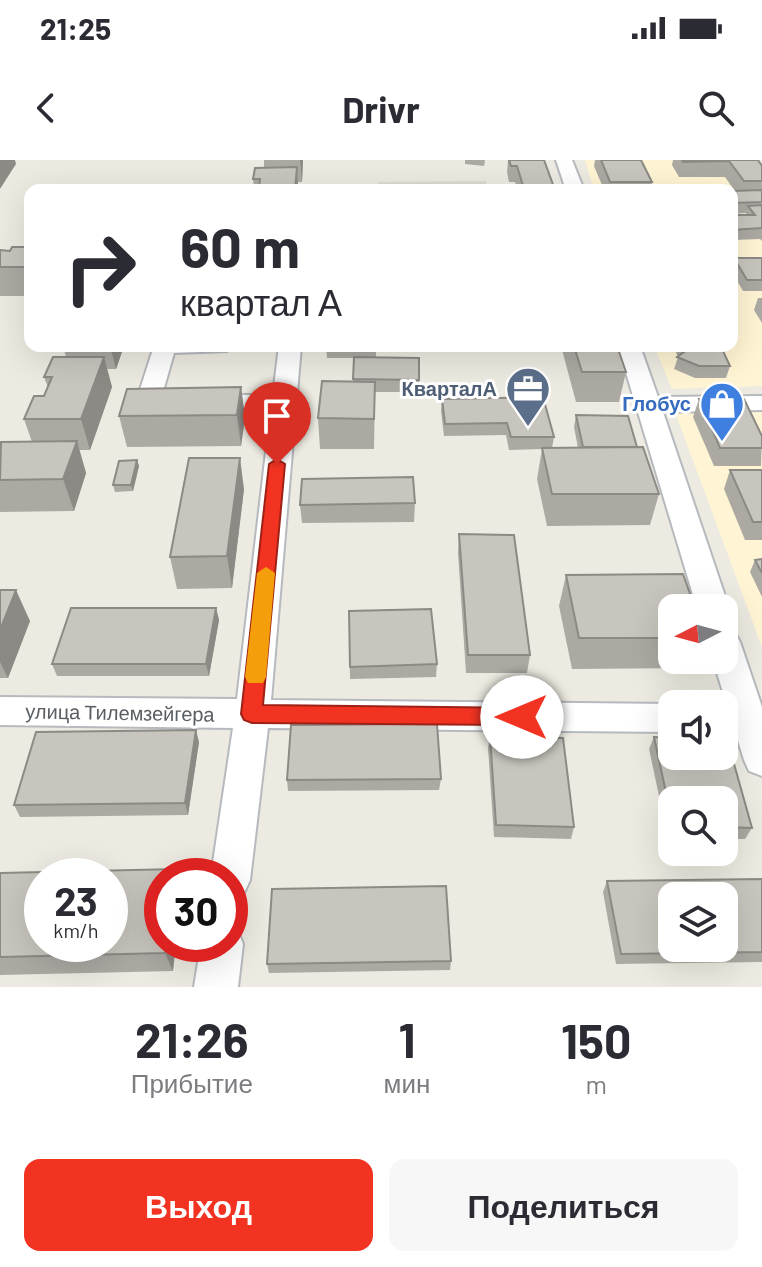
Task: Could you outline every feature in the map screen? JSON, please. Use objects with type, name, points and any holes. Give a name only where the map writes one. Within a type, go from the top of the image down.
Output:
[{"type":"street","points":[[564,160],[573,184]]},
{"type":"street","points":[[163,352],[148,402],[284,402]]},
{"type":"street","points":[[233,858],[252,714],[289,352]]},
{"type":"street","points":[[631,352],[709,594]]},
{"type":"street","points":[[648,405],[762,403]]},
{"type":"street","points":[[733,674],[750,732]]},
{"type":"street","name":"улица Тилемзейгера","points":[[0,711],[658,718]]},
{"type":"street","points":[[216,987],[219,962]]},
{"type":"shaded area","points":[[585,160],[750,160],[762,174],[762,386],[672,389],[657,352],[738,352],[738,184],[592,184]]},
{"type":"shaded area","points":[[486,181],[487,184],[378,184]]},
{"type":"shaded area","points":[[762,408],[762,647],[674,409]]},
{"type":"building","points":[[509,160],[544,160],[553,184],[522,184],[517,166],[511,166]]},
{"type":"building","points":[[601,160],[641,160],[652,182],[610,182]]},
{"type":"building","points":[[682,160],[758,160],[762,166],[762,181],[744,181],[729,161]]},
{"type":"building","points":[[297,167],[296,184],[259,184],[260,179],[253,179],[255,168]]},
{"type":"building","points":[[762,190],[762,202],[738,203],[738,191]]},
{"type":"building","points":[[762,205],[762,228],[738,230],[738,215],[755,215],[748,206]]},
{"type":"building","points":[[12,247],[24,247],[24,267],[0,267],[0,250],[10,251]]},
{"type":"building","points":[[738,258],[762,258],[762,280],[747,280],[738,265]]},
{"type":"building","points":[[576,352],[619,352],[626,372],[582,372]]},
{"type":"building","points":[[684,352],[723,352],[730,366],[699,366],[677,357]]},
{"type":"building","points":[[53,357],[104,357],[81,419],[24,419],[34,396],[44,396],[52,377],[44,377]]},
{"type":"building","points":[[354,357],[419,358],[419,380],[353,379]]},
{"type":"building","points":[[322,381],[375,382],[374,419],[318,418]]},
{"type":"building","points":[[241,387],[237,415],[119,416],[127,389]]},
{"type":"building","points":[[543,397],[554,437],[511,437],[507,423],[445,424],[442,399]]},
{"type":"building","points":[[699,399],[744,399],[762,436],[762,448],[720,448]]},
{"type":"building","points":[[576,415],[628,416],[637,447],[583,447]]},
{"type":"building","points":[[77,441],[63,479],[0,480],[1,442]]},
{"type":"building","points":[[643,447],[659,494],[552,494],[542,448]]},
{"type":"building","points":[[189,458],[240,458],[227,556],[170,557]]},
{"type":"building","points":[[137,460],[131,485],[113,485],[119,461]]},
{"type":"building","points":[[730,470],[762,470],[762,522],[753,522]]},
{"type":"building","points":[[413,477],[415,503],[300,505],[302,479]]},
{"type":"building","points":[[459,534],[514,535],[530,655],[468,655]]},
{"type":"building","points":[[762,559],[762,573],[755,560]]},
{"type":"building","points":[[683,574],[690,594],[658,594],[658,638],[579,638],[566,575]]},
{"type":"building","points":[[0,590],[16,590],[0,630]]},
{"type":"building","points":[[71,608],[216,608],[206,664],[52,664]]},
{"type":"building","points":[[431,609],[437,664],[350,667],[349,611]]},
{"type":"building","points":[[437,724],[441,779],[287,780],[291,725]]},
{"type":"building","points":[[196,730],[185,803],[14,805],[36,732]]},
{"type":"building","points":[[490,736],[563,738],[574,827],[496,825]]},
{"type":"building","points":[[661,770],[736,770],[752,828],[738,828],[738,786],[665,786]]},
{"type":"building","points":[[128,870],[144,870],[144,954],[128,954]]},
{"type":"building","points":[[24,872],[24,956],[0,957],[0,873]]},
{"type":"building","points":[[762,879],[762,952],[738,952],[738,882],[658,882],[658,953],[621,954],[607,881]]},
{"type":"building","points":[[446,886],[451,961],[267,964],[272,889]]},
{"type":"slow traffic","points":[[255,677],[266,573]]},
{"type":"place","name":"КварталА","points":[[528,428]]},
{"type":"place","name":"Глобус","points":[[722,443]]},
{"type":"route","points":[[277,464],[252,714],[522,717]]}]
